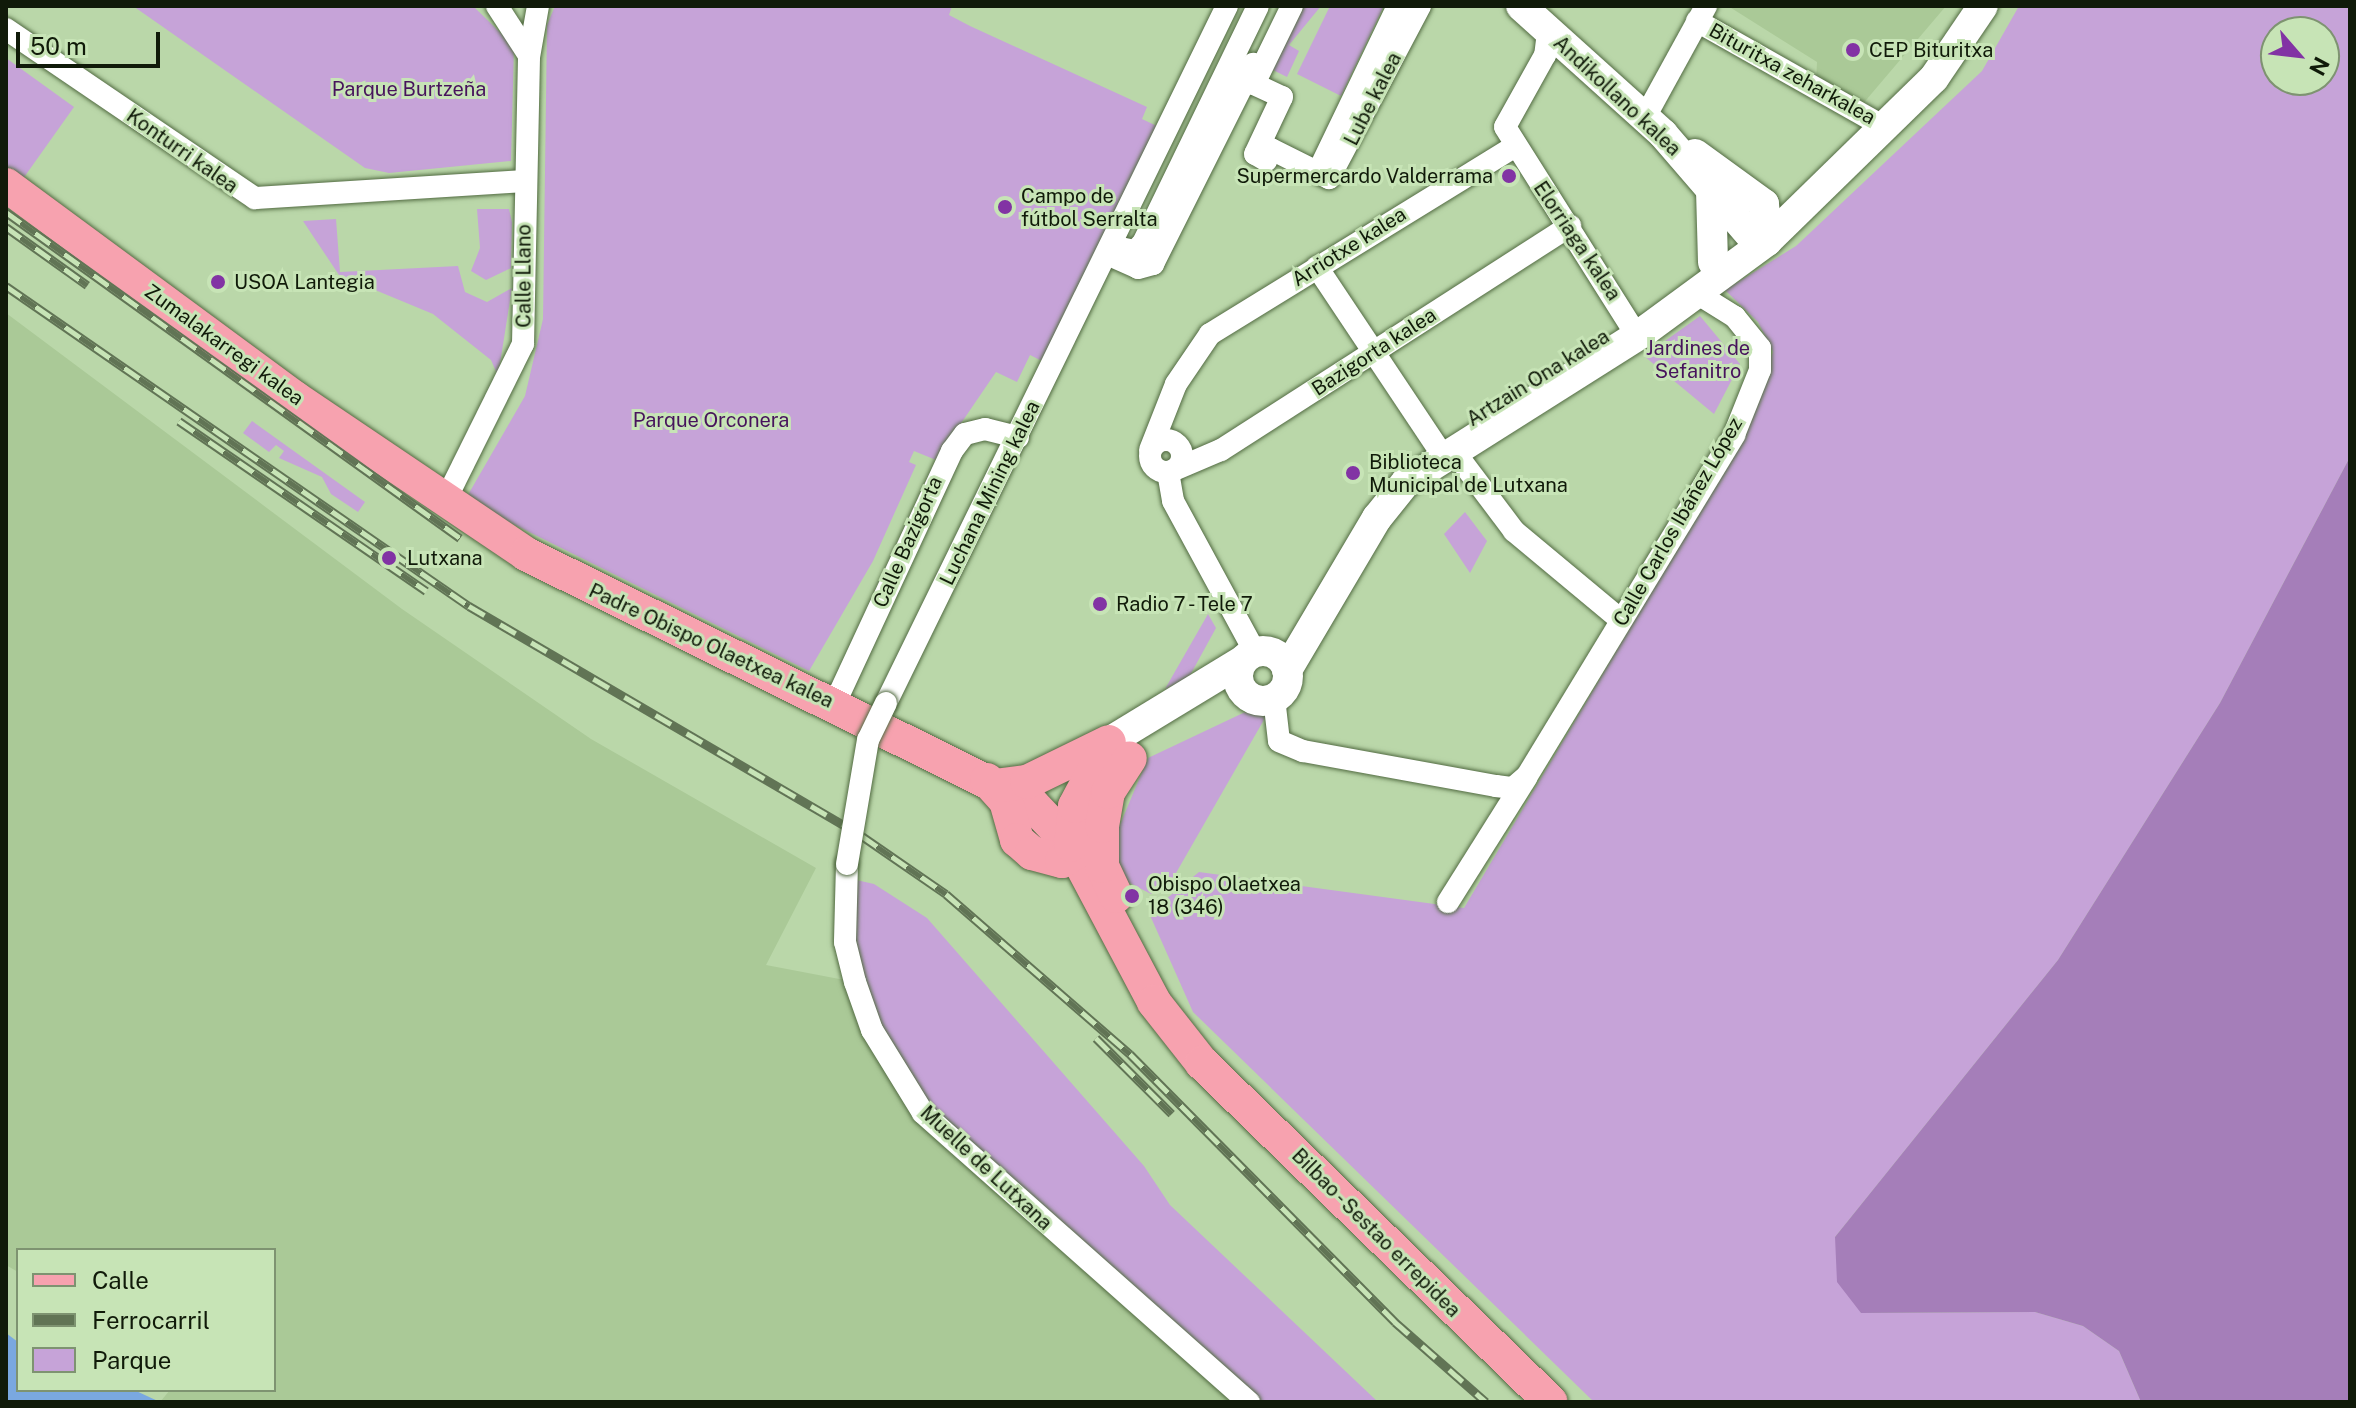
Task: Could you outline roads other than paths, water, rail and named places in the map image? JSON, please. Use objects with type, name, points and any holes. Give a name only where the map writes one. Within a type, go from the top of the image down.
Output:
[{"type":"main road","name":"Andikollano kalea","points":[[1521,6],[1553,46],[1654,126],[1710,188],[1763,233]]},
{"type":"main road","name":"Artzain Ona kalea","points":[[1633,328],[1713,262],[1763,233],[1824,188],[1934,78],[1983,6]]},
{"type":"main road","points":[[1654,126],[1764,204],[1763,233]]},
{"type":"main road","name":"Zumalakarregi kalea","points":[[6,185],[445,501]]},
{"type":"main road","points":[[1710,188],[1713,262]]},
{"type":"main road","points":[[1745,188],[1799,195],[1824,188]]},
{"type":"main road","name":"Artzain Ona kalea","points":[[1120,750],[1264,659],[1392,497],[1443,450],[1633,328],[1698,294],[1763,233]]},
{"type":"main road","name":"Padre Obispo Olaetxea kalea","points":[[445,501],[574,581],[993,781],[1037,798],[1085,845]]},
{"type":"main road","points":[[1264,659],[1238,677],[1267,705]]},
{"type":"main road","points":[[1264,659],[1267,705]]},
{"type":"main road","points":[[993,781],[1027,782],[1120,750],[1199,714],[1267,705]]},
{"type":"main road","points":[[993,781],[1006,801],[1017,840],[1032,853],[1062,861],[1085,845],[1091,768],[1120,750]]},
{"type":"main road","name":"Bilbao - Sestao errepidea","points":[[1085,845],[1202,1063],[1550,1402]]},
{"type":"street","points":[[526,6],[499,8],[529,68]]},
{"type":"street","name":"Calle Llano","points":[[445,501],[523,344],[529,68],[538,6]]},
{"type":"street","name":"Luchana Mining kalea","points":[[868,740],[1113,252],[1227,6]]},
{"type":"street","points":[[1113,252],[1135,251],[1143,243],[1258,6]]},
{"type":"street","points":[[1113,252],[1138,268],[1153,264],[1282,6]]},
{"type":"street","points":[[1292,6],[1254,84],[1282,97],[1255,154],[1266,160],[1271,149],[1318,172]]},
{"type":"street","name":"Lube kalea","points":[[1398,6],[1318,172],[1334,175],[1420,6]]},
{"type":"street","points":[[1654,126],[1701,13]]},
{"type":"street","name":"Bituritxa zeharkalea","points":[[1701,13],[1886,128]]},
{"type":"street","name":"Konturri kalea","points":[[6,29],[255,198],[525,181]]},
{"type":"street","points":[[1512,148],[1505,127],[1509,112],[1553,46]]},
{"type":"street","name":"Elorriaga kalea","points":[[1512,148],[1570,226],[1633,328]]},
{"type":"street","name":"Arriotxe kalea","points":[[1171,471],[1182,457],[1176,443],[1161,440],[1150,450],[1197,345],[1317,267],[1512,148]]},
{"type":"street","name":"Bazigorta kalea","points":[[1171,471],[1221,450],[1570,226]]},
{"type":"street","points":[[1317,267],[1370,354],[1443,450],[1514,531],[1616,630]]},
{"type":"street","name":"Calle Carlos Ibáñez López","points":[[1448,902],[1734,435],[1760,370],[1760,348],[1735,317],[1698,294]]},
{"type":"street","name":"Calle Bazigorta","points":[[835,703],[952,451],[965,434],[985,429],[1018,437]]},
{"type":"street","points":[[1171,471],[1173,501],[1264,659]]},
{"type":"street","points":[[1267,705],[1279,741],[1326,755],[1513,788],[1527,776]]},
{"type":"street","name":"Muelle de Lutxana","points":[[868,740],[847,864],[845,942],[872,1030],[923,1113],[1249,1402]]},
{"type":"water","points":[[6,1333],[16,1340],[16,1392],[138,1392],[160,1402],[6,1402]]},
{"type":"railway","points":[[6,212],[460,538]]},
{"type":"railway","points":[[6,227],[87,285]]},
{"type":"railway","points":[[6,286],[469,606],[862,836],[946,894],[1130,1054],[1395,1322],[1486,1402]]},
{"type":"railway","points":[[179,421],[426,591]]},
{"type":"railway","points":[[1096,1038],[1172,1114]]},
{"type":"place","name":"CEP Bituritxa","points":[[1853,50]]},
{"type":"place","name":"Supermercardo Valderrama","points":[[1509,176]]},
{"type":"place","name":"Campo de fútbol Serralta","points":[[1005,207]]},
{"type":"place","name":"USOA Lantegia","points":[[218,282]]},
{"type":"place","name":"Biblioteca Municipal de Lutxana","points":[[1353,473]]},
{"type":"place","name":"Lutxana","points":[[389,558]]},
{"type":"place","name":"Radio 7 - Tele 7","points":[[1100,604]]},
{"type":"place","name":"Obispo Olaetxea 18 (346)","points":[[1132,896]]},
{"type":"park label","name":"Parque Burtzeña","points":[[409,89]]},
{"type":"park label","name":"Jardines de Sefanitro","points":[[1698,360]]},
{"type":"park label","name":"Parque Orconera","points":[[711,420]]}]
